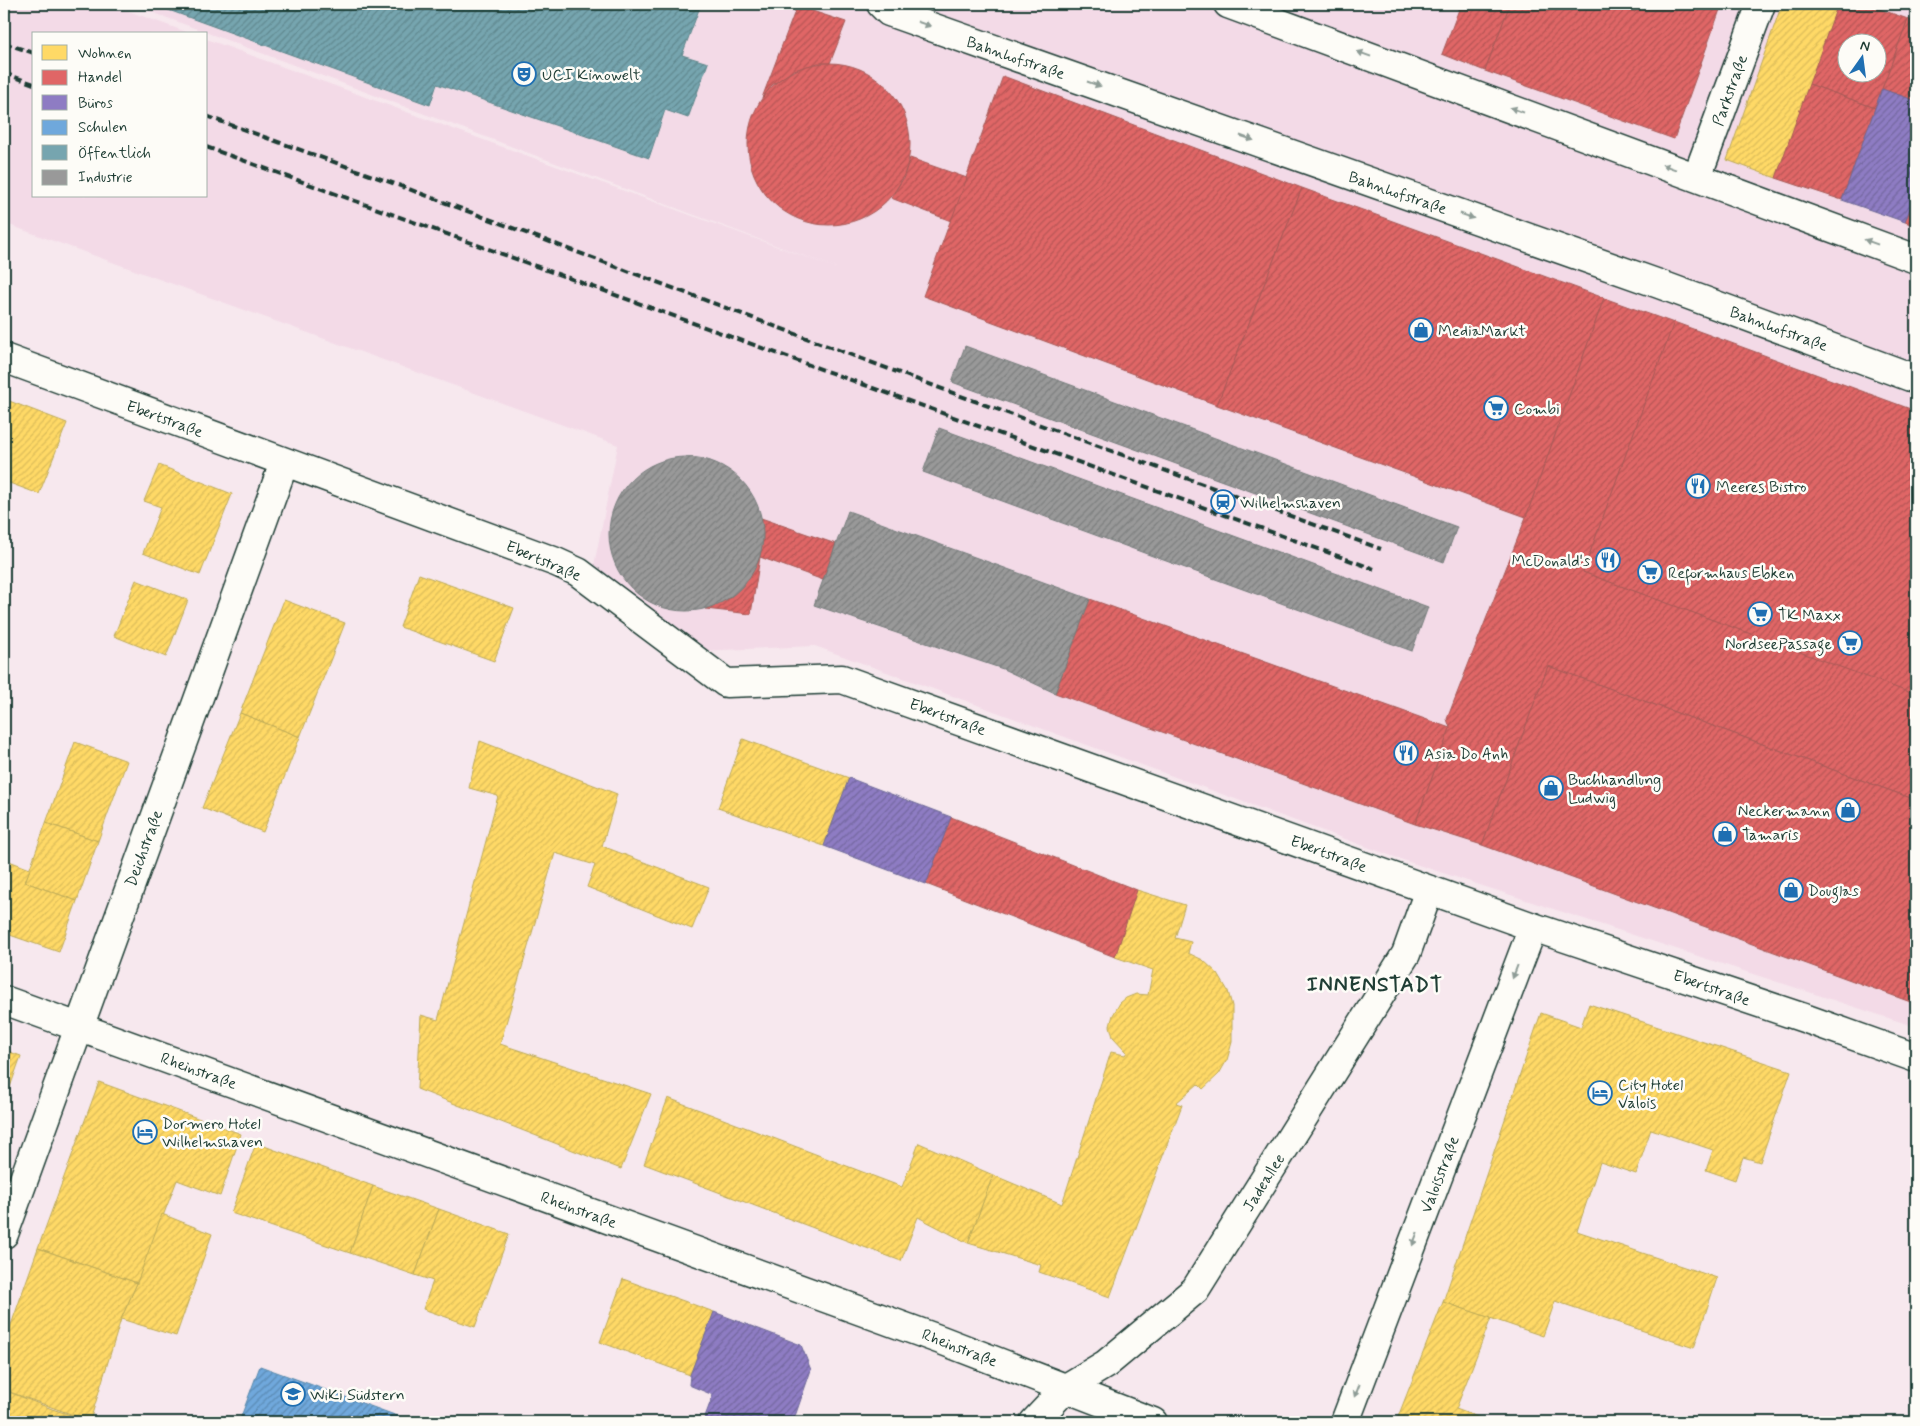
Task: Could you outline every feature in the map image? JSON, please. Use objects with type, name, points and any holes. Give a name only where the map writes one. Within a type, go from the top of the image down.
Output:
[{"type":"street","name":"Bahnhofstraße","points":[[881,4],[889,12],[1659,284],[1916,379]]},
{"type":"street","points":[[1228,4],[1916,259]]},
{"type":"street","name":"Parkstraße","points":[[1696,177],[1761,4]]},
{"type":"street","name":"Ebertstraße","points":[[4,358],[284,463],[546,558],[578,572],[726,683],[842,678],[1533,927],[1804,1018],[1916,1058]]},
{"type":"street","name":"Deichstraße","points":[[4,1234],[284,463]]},
{"type":"street","name":"Jadeallee","points":[[1034,1422],[1066,1388],[1106,1364],[1195,1290],[1406,954],[1430,890]]},
{"type":"street","name":"Valoisstraße","points":[[1346,1422],[1533,927]]},
{"type":"street","name":"Rheinstraße","points":[[4,1000],[941,1340],[1153,1422]]},
{"type":"shaded area","points":[[4,4],[109,4],[186,32],[32,32],[32,198],[208,198],[208,40],[836,268],[130,4],[1916,4],[1916,1027],[1403,860],[815,646],[697,651],[594,565],[618,445],[4,223]]},
{"type":"building: Wohnen","points":[[1782,4],[1838,4],[1776,178],[1727,160]]},
{"type":"building: Wohnen","points":[[4,399],[67,423],[39,494],[4,481]]},
{"type":"building: Wohnen","points":[[159,465],[232,494],[200,575],[143,553],[161,507],[144,501]]},
{"type":"building: Wohnen","points":[[419,574],[514,608],[494,661],[400,627]]},
{"type":"building: Wohnen","points":[[136,580],[188,600],[166,657],[114,636]]},
{"type":"building: Wohnen","points":[[284,600],[345,623],[300,737],[240,713]]},
{"type":"building: Wohnen","points":[[240,713],[300,737],[263,832],[202,808]]},
{"type":"building: Wohnen","points":[[743,739],[849,778],[824,846],[718,808]]},
{"type":"building: Wohnen","points":[[480,741],[617,794],[602,846],[709,887],[692,929],[587,887],[595,865],[555,853],[500,1044],[651,1094],[621,1169],[417,1089],[421,1015],[438,1020],[498,796],[469,788]]},
{"type":"building: Wohnen","points":[[75,742],[127,761],[98,841],[46,823]]},
{"type":"building: Wohnen","points":[[46,823],[98,841],[77,901],[25,882]]},
{"type":"building: Wohnen","points":[[4,859],[30,869],[25,882],[77,901],[59,952],[4,933]]},
{"type":"building: Wohnen","points":[[1137,890],[1185,905],[1175,938],[1191,942],[1188,953],[1203,960],[1218,974],[1228,991],[1232,1006],[1232,1042],[1227,1060],[1219,1074],[1203,1089],[1198,1084],[1176,1103],[1182,1105],[1110,1297],[1039,1272],[1041,1265],[968,1243],[993,1175],[1062,1204],[1111,1052],[1125,1055],[1127,1052],[1113,1037],[1110,1026],[1113,1015],[1120,1003],[1126,998],[1136,994],[1148,995],[1153,970],[1115,957]]},
{"type":"building: Wohnen","points":[[1589,1004],[1791,1071],[1760,1162],[1743,1157],[1735,1180],[1706,1170],[1713,1150],[1651,1129],[1636,1174],[1600,1162],[1577,1231],[1717,1278],[1694,1348],[1555,1301],[1543,1336],[1443,1302],[1541,1013],[1581,1027]]},
{"type":"building: Wohnen","points":[[4,1050],[21,1056],[4,1104]]},
{"type":"building: Wohnen","points":[[99,1082],[241,1134],[220,1196],[177,1180],[137,1283],[38,1248]]},
{"type":"building: Wohnen","points":[[668,1098],[902,1187],[919,1143],[993,1175],[968,1243],[918,1217],[901,1261],[644,1164]]},
{"type":"building: Wohnen","points":[[256,1143],[373,1186],[350,1253],[231,1213]]},
{"type":"building: Wohnen","points":[[373,1186],[439,1209],[415,1275],[350,1253]]},
{"type":"building: Wohnen","points":[[439,1209],[509,1234],[475,1327],[423,1309],[433,1281],[415,1275]]},
{"type":"building: Wohnen","points":[[162,1214],[212,1234],[176,1336],[121,1319],[137,1283]]},
{"type":"building: Wohnen","points":[[38,1248],[137,1283],[121,1319],[90,1421],[4,1390],[4,1345]]},
{"type":"building: Wohnen","points":[[623,1279],[714,1312],[690,1375],[600,1342]]},
{"type":"building: Wohnen","points":[[1443,1302],[1491,1318],[1456,1409],[1491,1422],[1396,1422]]},
{"type":"building: Wohnen","points":[[4,1390],[52,1409],[93,1422],[4,1422]]},
{"type":"building: Handel","points":[[1461,4],[1510,4],[1485,71],[1442,54]]},
{"type":"building: Handel","points":[[1510,4],[1611,4],[1635,12],[1639,4],[1722,4],[1674,139],[1485,71]]},
{"type":"building: Handel","points":[[1611,4],[1639,4],[1635,12]]},
{"type":"building: Handel","points":[[1838,4],[1865,4],[1908,19],[1888,73],[1888,32],[1838,32],[1838,82],[1885,82],[1875,108],[1809,84]]},
{"type":"building: Handel","points":[[797,6],[846,22],[830,63],[818,63],[794,70],[772,85],[762,98]]},
{"type":"building: Handel","points":[[1908,19],[1916,23],[1916,101],[1882,89],[1885,82],[1888,82],[1888,73]]},
{"type":"building: Handel","points":[[837,63],[853,66],[867,72],[887,86],[897,99],[907,120],[910,144],[907,168],[897,189],[887,202],[874,212],[853,222],[821,225],[805,222],[791,216],[777,207],[766,196],[751,168],[748,136],[751,120],[757,106],[766,92],[777,81],[805,66]]},
{"type":"building: Handel","points":[[1003,76],[1302,188],[1217,405],[923,296]]},
{"type":"building: Handel","points":[[1809,84],[1875,108],[1842,200],[1776,178]]},
{"type":"building: Handel","points":[[910,158],[967,178],[951,221],[891,198],[903,179]]},
{"type":"building: Handel","points":[[1302,188],[1604,298],[1526,517],[1217,405]]},
{"type":"building: Handel","points":[[1916,192],[1916,226],[1905,222]]},
{"type":"building: Handel","points":[[1604,298],[1674,323],[1583,572],[1916,694],[1916,800],[1548,666],[1482,845],[1415,824],[1450,728],[1447,719],[1526,517]]},
{"type":"building: Handel","points":[[1674,322],[1916,411],[1916,695],[1583,572]]},
{"type":"building: Handel","points":[[761,518],[836,544],[823,580],[760,557],[763,539]]},
{"type":"building: Handel","points":[[760,557],[751,614],[705,609],[729,598],[748,580]]},
{"type":"building: Handel","points":[[1090,599],[1450,728],[1415,824],[1055,693]]},
{"type":"building: Handel","points":[[1548,666],[1916,800],[1916,1004],[1482,845]]},
{"type":"building: Handel","points":[[951,817],[1137,890],[1115,957],[926,884]]},
{"type":"building: Büros","points":[[1882,89],[1916,101],[1916,192],[1905,222],[1842,200]]},
{"type":"building: Büros","points":[[849,778],[951,817],[926,884],[824,846]]},
{"type":"building: Büros","points":[[714,1312],[801,1345],[811,1370],[793,1422],[703,1422],[713,1395],[689,1385],[690,1375]]},
{"type":"building: Schulen","name":"WiKi Südstern","points":[[260,1366],[414,1422],[239,1422]]},
{"type":"building: Öffentlich","name":"UCI Kinowelt","points":[[152,4],[701,4],[682,55],[708,63],[688,118],[665,110],[649,158],[437,84],[430,105]]},
{"type":"building: Industrie","points":[[965,346],[1457,527],[1444,562],[952,382]]},
{"type":"building: Industrie","points":[[939,428],[1428,607],[1412,651],[923,472]]},
{"type":"building: Industrie","points":[[686,457],[715,463],[729,470],[740,480],[750,491],[757,505],[763,534],[757,563],[750,577],[740,588],[729,598],[715,605],[686,611],[657,605],[643,598],[632,588],[622,577],[615,563],[609,534],[615,505],[622,491],[632,480],[643,470],[657,463]]},
{"type":"building: Industrie","points":[[848,511],[1090,599],[1055,693],[1003,669],[814,605]]},
{"type":"railway","points":[[4,43],[32,52]]},
{"type":"railway","points":[[4,73],[32,83]]},
{"type":"railway","points":[[208,117],[398,185],[969,399],[1381,549]]},
{"type":"railway","points":[[208,148],[1374,569]]},
{"type":"place","name":"UCI Kinowelt","points":[[524,74]]},
{"type":"place","name":"MediaMarkt","points":[[1421,330]]},
{"type":"place","name":"Combi","points":[[1496,408]]},
{"type":"place","name":"Meeres Bistro","points":[[1698,486]]},
{"type":"place","name":"Wilhelmshaven","points":[[1223,502]]},
{"type":"place","name":"McDonald's","points":[[1608,560]]},
{"type":"place","name":"Reformhaus Ebken","points":[[1650,572]]},
{"type":"place","name":"TK Maxx","points":[[1760,614]]},
{"type":"place","name":"NordseePassage","points":[[1850,643]]},
{"type":"place","name":"Asia Do Anh","points":[[1406,753]]},
{"type":"place","name":"Buchhandlung Ludwig","points":[[1551,788]]},
{"type":"place","name":"Neckermann","points":[[1848,810]]},
{"type":"place","name":"Tamaris","points":[[1725,834]]},
{"type":"place","name":"Douglas","points":[[1791,890]]},
{"type":"place","name":"City Hotel Valois","points":[[1600,1093]]},
{"type":"place","name":"Dormero Hotel Wilhelmshaven","points":[[145,1132]]},
{"type":"place","name":"WiKi Südstern","points":[[293,1394]]},
{"type":"district","name":"INNENSTADT","points":[[1375,984]]}]
